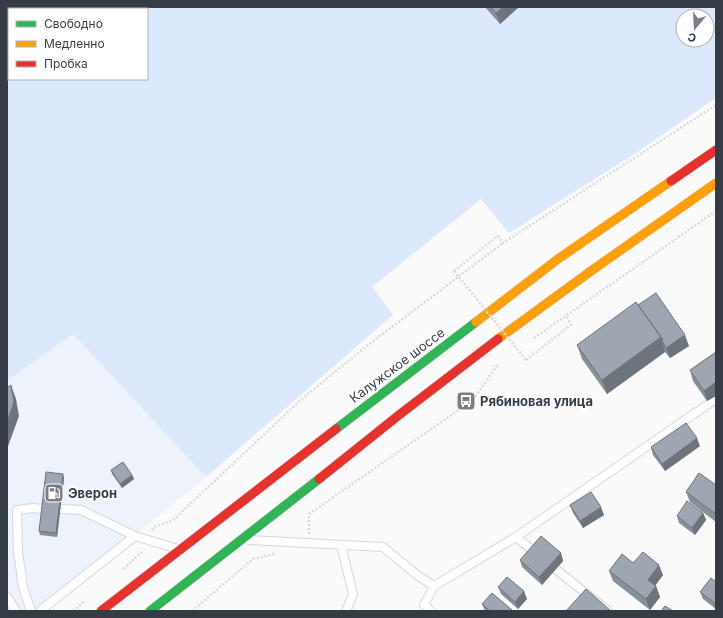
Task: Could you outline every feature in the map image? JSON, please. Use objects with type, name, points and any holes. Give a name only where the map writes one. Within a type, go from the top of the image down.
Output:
[{"type":"highway","name":"Калужское шоссе","points":[[101,611],[558,259],[716,150]]},
{"type":"highway","points":[[150,611],[441,383],[550,300],[716,183]]},
{"type":"lane","points":[[431,611],[424,605],[434,586],[516,538],[716,399]]},
{"type":"lane","points":[[31,611],[23,587],[18,552],[17,510],[43,508]]},
{"type":"lane","points":[[60,509],[81,510],[135,536],[181,550]]},
{"type":"lane","points":[[40,611],[135,536]]},
{"type":"lane","points":[[516,538],[608,611]]},
{"type":"lane","points":[[242,539],[383,547],[417,575],[434,586]]},
{"type":"lane","points":[[341,545],[353,594],[346,611]]},
{"type":"lane","points":[[7,597],[16,611]]},
{"type":"path","points":[[120,571],[144,551],[154,527],[173,520],[304,398],[368,345],[504,243],[716,105]]},
{"type":"path","points":[[530,341],[716,211]]},
{"type":"path","points":[[504,243],[498,236],[454,271],[526,360],[571,325],[566,315]]},
{"type":"path","points":[[512,353],[518,349]]},
{"type":"path","points":[[308,543],[309,514],[473,400],[499,362]]},
{"type":"path","points":[[192,611],[253,559],[284,551],[297,543]]},
{"type":"path","points":[[73,611],[85,601]]},
{"type":"shaded area","points":[[7,7],[716,7],[716,98],[633,155],[509,233],[481,199],[372,287],[393,315],[206,477],[73,334],[7,381]]},
{"type":"shaded area","points":[[73,334],[206,477],[41,611],[7,611],[7,381]]},
{"type":"building","points":[[491,7],[503,7],[496,13]]},
{"type":"building","points":[[656,293],[685,335],[666,348],[662,341],[663,340],[638,305]]},
{"type":"building","points":[[636,302],[661,337],[602,380],[577,345]]},
{"type":"building","points":[[716,352],[716,382],[704,391],[690,370]]},
{"type":"building","points":[[11,385],[14,402],[7,422],[7,388]]},
{"type":"building","points":[[686,423],[697,438],[662,464],[651,447]]},
{"type":"building","points":[[123,462],[132,475],[120,484],[111,470]]},
{"type":"building","name":"Эверон","points":[[46,472],[63,474],[56,533],[39,531]]},
{"type":"building","points":[[699,473],[716,485],[716,514],[686,492]]},
{"type":"building","points":[[591,492],[601,507],[580,521],[570,505]]},
{"type":"building","points":[[687,501],[703,513],[692,528],[677,516]]},
{"type":"building","points":[[541,536],[561,553],[539,577],[520,560]]},
{"type":"building","points":[[643,552],[659,565],[648,580],[656,586],[646,599],[609,571],[622,554],[633,563]]},
{"type":"building","points":[[507,577],[524,591],[515,602],[498,587]]},
{"type":"building","points":[[711,578],[716,582],[716,604],[700,592]]},
{"type":"building","points":[[586,589],[611,611],[566,611]]},
{"type":"building","points":[[492,593],[512,610],[490,611],[482,604]]},
{"type":"building","points":[[665,606],[673,611],[661,611]]},
{"type":"traffic: fast","points":[[336,429],[476,322]]},
{"type":"traffic: fast","points":[[150,611],[319,479]]},
{"type":"traffic: slow","points":[[476,322],[558,259],[671,181]]},
{"type":"traffic: slow","points":[[498,339],[716,183]]},
{"type":"traffic: jam","points":[[671,181],[716,150]]},
{"type":"traffic: jam","points":[[319,479],[498,339]]},
{"type":"traffic: jam","points":[[101,611],[336,429]]},
{"type":"place","name":"Рябиновая улица","points":[[466,401]]},
{"type":"place","name":"Эверон","points":[[54,493]]}]
